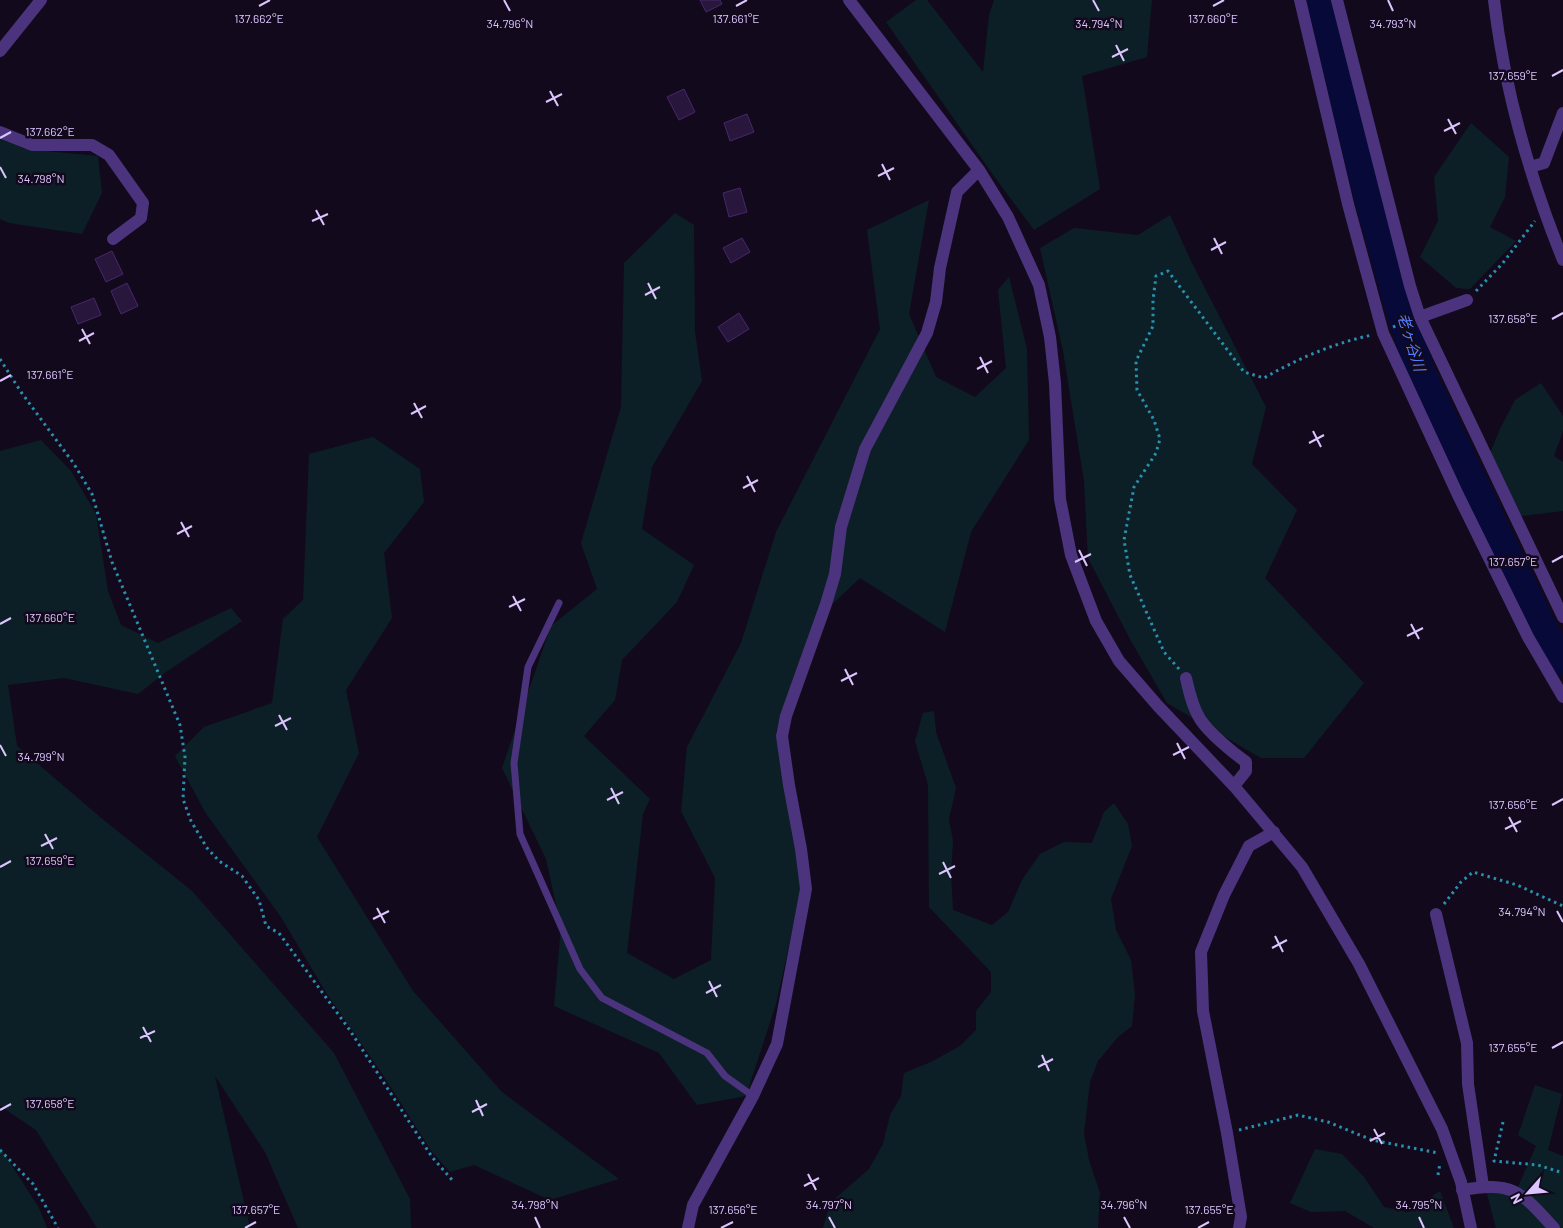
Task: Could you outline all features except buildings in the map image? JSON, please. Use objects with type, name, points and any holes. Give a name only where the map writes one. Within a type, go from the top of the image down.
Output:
[{"type":"street","points":[[0,51],[41,0]]},
{"type":"street","points":[[849,0],[979,170],[1008,217],[1039,284],[1050,337],[1055,383],[1060,499],[1071,555],[1096,620],[1119,661],[1158,706],[1234,786],[1302,867],[1359,964],[1442,1129],[1462,1190],[1471,1228]]},
{"type":"street","points":[[1300,0],[1348,204],[1383,333],[1462,504],[1528,637],[1563,696]]},
{"type":"street","points":[[1336,0],[1410,286],[1420,317],[1563,617]]},
{"type":"street","points":[[1494,0],[1498,39],[1530,167],[1544,211],[1563,260]]},
{"type":"street","points":[[1530,167],[1544,163],[1563,113]]},
{"type":"street","points":[[0,132],[32,145],[92,145],[109,155],[143,203],[141,218],[113,239]]},
{"type":"street","points":[[688,1228],[693,1205],[753,1096],[777,1044],[806,889],[802,849],[789,785],[782,736],[786,716],[826,604],[834,574],[841,527],[865,449],[927,333],[936,302],[940,268],[957,192],[979,170]]},
{"type":"street","points":[[1420,317],[1467,300]]},
{"type":"street","points":[[1186,678],[1192,702],[1200,720],[1231,752],[1246,762],[1246,771],[1234,786]]},
{"type":"street","points":[[1239,1228],[1241,1217],[1203,1011],[1201,952],[1224,895],[1249,846],[1274,832]]},
{"type":"street","points":[[1436,914],[1467,1043],[1468,1084],[1483,1186]]},
{"type":"street","points":[[1462,1190],[1483,1186],[1498,1186],[1511,1189],[1525,1198],[1554,1228]]},
{"type":"lane","points":[[558,603],[528,667],[514,763],[520,834],[580,969],[602,998],[707,1053],[725,1076],[753,1096]]},
{"type":"path","points":[[1467,300],[1502,264],[1544,211]]},
{"type":"path","points":[[1186,678],[1164,652],[1160,644],[1130,574],[1124,540],[1134,487],[1156,454],[1160,439],[1154,420],[1137,390],[1136,361],[1153,326],[1153,300],[1156,276],[1168,270],[1244,372],[1264,378],[1291,362],[1344,342],[1383,333]]},
{"type":"path","points":[[0,359],[74,464],[92,494],[112,562],[180,725],[185,757],[182,799],[191,821],[207,848],[220,861],[242,876],[259,900],[266,926],[279,933],[285,941],[349,1029],[432,1157],[453,1182]]},
{"type":"path","points":[[1436,914],[1461,882],[1473,872],[1517,885],[1563,906]]},
{"type":"path","points":[[1227,1133],[1298,1114],[1328,1122],[1372,1140],[1442,1154]]},
{"type":"path","points":[[1503,1122],[1494,1160],[1538,1165],[1563,1173]]},
{"type":"path","points":[[0,1150],[33,1184],[58,1228]]},
{"type":"path","points":[[1438,1175],[1440,1161]]},
{"type":"shaded area","points":[[916,0],[927,0],[983,72],[989,15],[994,0],[1152,0],[1147,57],[1082,76],[1100,189],[1034,230],[886,22]]},
{"type":"shaded area","points":[[1471,123],[1509,157],[1505,197],[1490,227],[1516,241],[1470,289],[1456,288],[1420,257],[1438,221],[1434,177]]},
{"type":"shaded area","points":[[0,136],[24,149],[98,156],[102,193],[82,234],[9,223],[0,219]]},
{"type":"shaded area","points":[[929,200],[909,314],[936,377],[975,397],[1006,368],[998,290],[1009,277],[1027,349],[1029,440],[971,532],[945,632],[860,578],[826,610],[776,731],[802,887],[776,1004],[746,1096],[697,1105],[659,1053],[554,1006],[561,927],[546,859],[502,768],[551,626],[597,589],[581,543],[621,407],[624,263],[675,213],[694,225],[695,332],[702,381],[652,467],[642,529],[694,565],[677,602],[622,660],[615,700],[584,736],[650,799],[643,814],[627,953],[674,979],[711,960],[715,878],[681,811],[687,747],[741,643],[776,532],[880,329],[867,230]]},
{"type":"shaded area","points":[[1170,215],[1191,261],[1266,407],[1252,464],[1297,510],[1265,578],[1364,683],[1304,758],[1261,758],[1167,703],[1131,641],[1088,558],[1084,481],[1063,351],[1040,248],[1074,228],[1138,235]]},
{"type":"shaded area","points":[[1541,383],[1563,416],[1563,431],[1554,456],[1563,462],[1563,511],[1521,516],[1490,453],[1515,400]]},
{"type":"shaded area","points":[[373,437],[420,469],[424,502],[384,553],[392,618],[346,690],[359,753],[317,837],[413,991],[502,1092],[619,1179],[550,1200],[474,1165],[450,1172],[432,1152],[381,1072],[327,994],[281,917],[205,812],[175,756],[204,727],[272,703],[283,619],[303,600],[309,454]]},
{"type":"shaded area","points":[[41,440],[71,471],[96,514],[108,591],[121,625],[158,643],[231,608],[242,621],[166,672],[138,694],[64,678],[8,685],[17,746],[100,817],[192,891],[334,1053],[410,1199],[411,1228],[298,1228],[265,1152],[215,1076],[250,1228],[97,1228],[36,1130],[0,1106],[0,451]]},
{"type":"shaded area","points":[[934,711],[936,732],[956,788],[949,819],[953,841],[951,875],[953,910],[992,925],[1008,912],[1022,880],[1040,854],[1064,842],[1092,843],[1104,812],[1114,803],[1128,824],[1132,846],[1111,899],[1116,930],[1131,960],[1135,994],[1132,1026],[1118,1037],[1098,1061],[1090,1082],[1084,1134],[1089,1160],[1100,1193],[1098,1228],[823,1228],[830,1203],[869,1169],[883,1144],[890,1115],[901,1096],[904,1073],[931,1062],[960,1046],[976,1030],[976,1011],[991,992],[991,972],[929,907],[928,785],[915,741],[923,713]]},
{"type":"shaded area","points":[[1535,1085],[1562,1094],[1548,1150],[1563,1156],[1563,1228],[1496,1228],[1486,1190],[1514,1196],[1536,1146],[1518,1135]]},
{"type":"shaded area","points":[[0,1147],[39,1208],[47,1228],[0,1228]]},
{"type":"shaded area","points":[[1315,1149],[1342,1154],[1364,1177],[1384,1207],[1408,1212],[1440,1191],[1454,1228],[1374,1228],[1345,1211],[1311,1212],[1290,1203]]},
{"type":"waterway","name":"老ヶ谷川","points":[[1321,0],[1368,196],[1400,309],[1420,371],[1545,633],[1563,661]]}]
